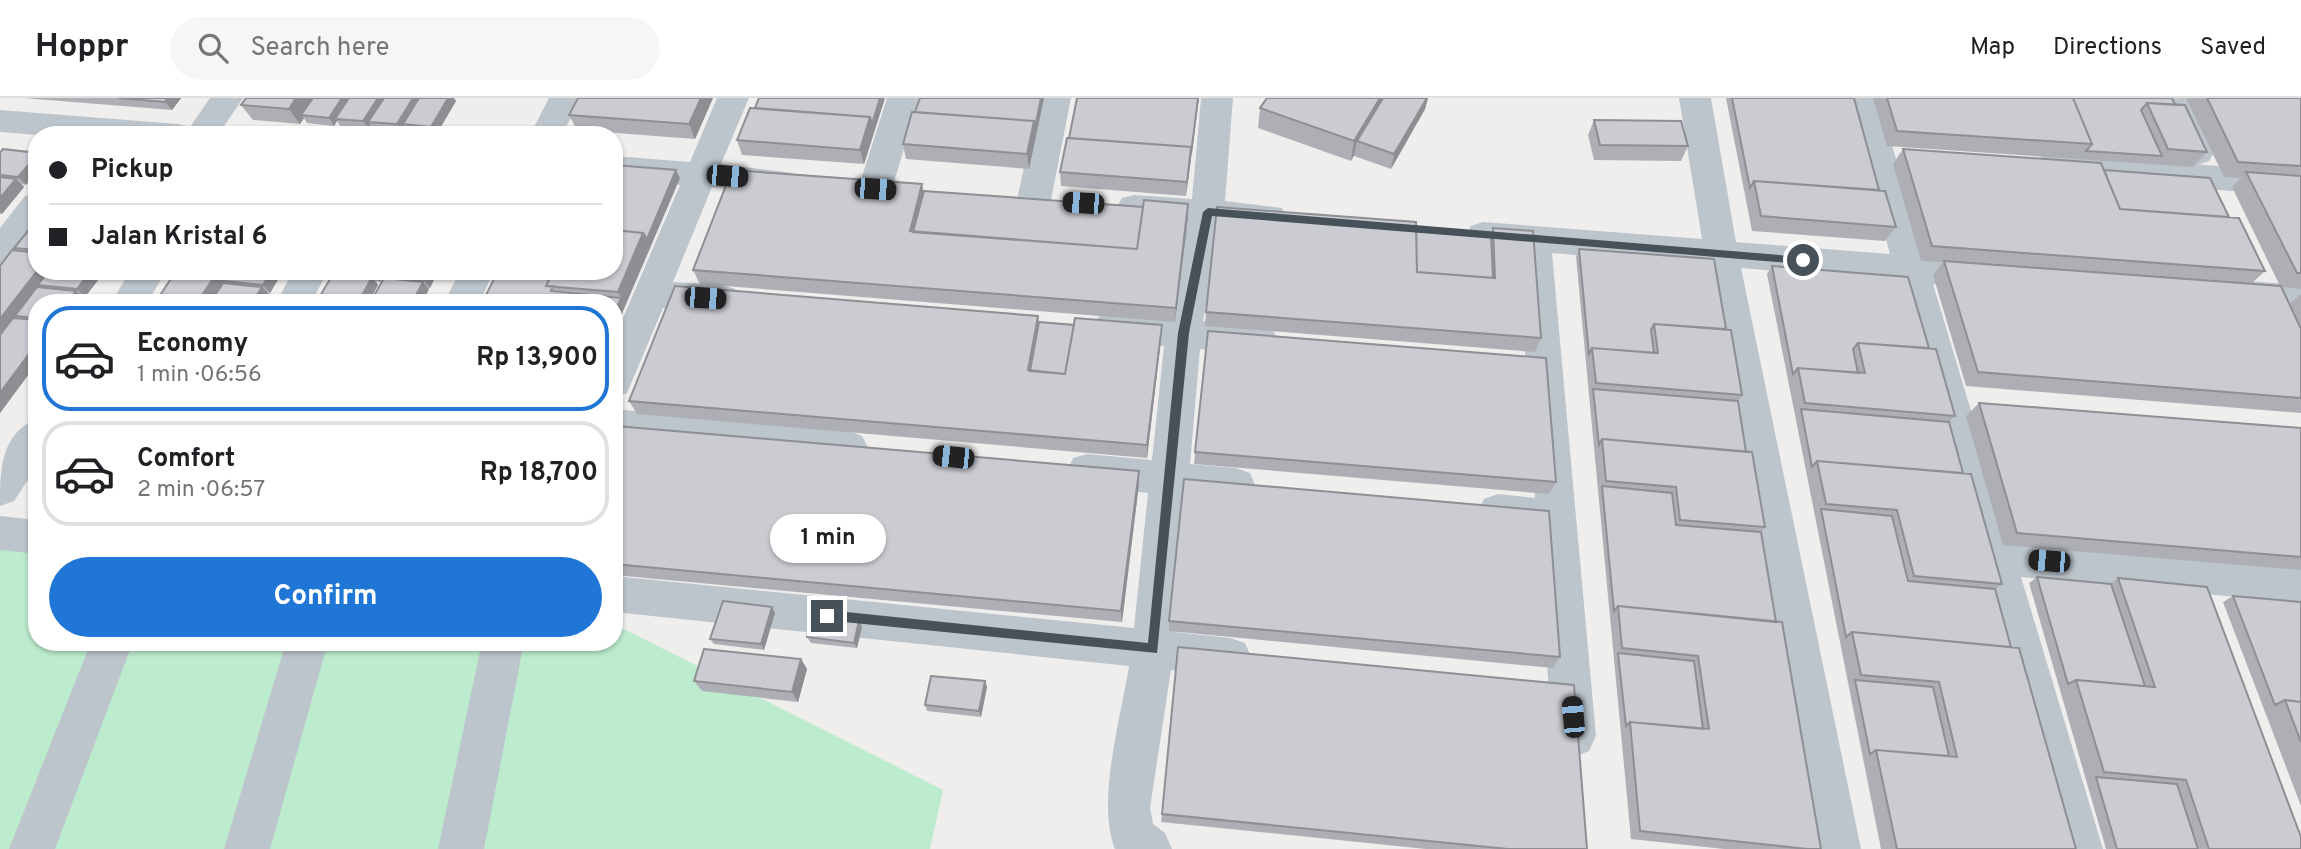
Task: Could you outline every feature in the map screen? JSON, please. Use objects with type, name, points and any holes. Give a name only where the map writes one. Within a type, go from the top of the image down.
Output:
[{"type":"street","points":[[207,126],[227,98]]},
{"type":"street","points":[[551,126],[565,98]]},
{"type":"street","points":[[623,361],[733,98]]},
{"type":"street","points":[[875,189],[903,98]]},
{"type":"street","points":[[1034,200],[1055,98]]},
{"type":"street","points":[[1149,849],[1133,837],[1128,808],[1153,649],[1184,333],[1208,212],[1217,98]]},
{"type":"street","points":[[1695,98],[1721,254],[1838,849]]},
{"type":"street","points":[[1862,98],[1892,156],[1913,269],[1968,408],[1994,557],[2080,849]]},
{"type":"street","points":[[2172,98],[2225,212]]},
{"type":"street","points":[[0,121],[47,126]]},
{"type":"street","points":[[2016,163],[2301,184]]},
{"type":"street","points":[[623,169],[809,183]]},
{"type":"street","points":[[1101,204],[1303,220]]},
{"type":"street","points":[[0,253],[28,217]]},
{"type":"street","points":[[1452,233],[2021,278]]},
{"type":"street","points":[[1534,240],[1530,364],[1557,517],[1577,770]]},
{"type":"street","points":[[2248,261],[2283,331]]},
{"type":"street","points":[[2198,292],[2301,299]]},
{"type":"street","points":[[651,294],[761,302]]},
{"type":"street","points":[[1074,325],[1294,343]]},
{"type":"street","points":[[623,426],[877,450]]},
{"type":"street","points":[[0,489],[28,448]]},
{"type":"street","points":[[1058,467],[1266,488]]},
{"type":"street","points":[[1460,507],[1557,517]]},
{"type":"street","points":[[0,533],[28,536]]},
{"type":"street","points":[[1994,557],[2195,591],[2301,585]]},
{"type":"street","points":[[623,595],[1264,660]]},
{"type":"street","points":[[32,849],[109,651]]},
{"type":"street","points":[[247,849],[304,651]]},
{"type":"street","points":[[461,849],[501,651]]},
{"type":"street","points":[[1529,687],[1570,691]]},
{"type":"green space","points":[[0,537],[28,540],[28,651],[623,651],[623,629],[943,790],[930,849],[0,849]]},
{"type":"building","points":[[118,98],[167,98],[165,102]]},
{"type":"building","points":[[246,98],[296,98],[289,109],[241,105]]},
{"type":"building","points":[[313,98],[342,98],[329,118],[301,115]]},
{"type":"building","points":[[349,98],[378,98],[363,121],[335,119]]},
{"type":"building","points":[[384,98],[413,98],[397,124],[368,122]]},
{"type":"building","points":[[419,98],[448,98],[432,126],[403,124]]},
{"type":"building","points":[[578,98],[701,98],[689,124],[569,115]]},
{"type":"building","points":[[759,98],[880,98],[872,124],[870,117],[755,108]]},
{"type":"building","points":[[920,98],[1041,98],[1035,128],[1034,121],[915,112]]},
{"type":"building","points":[[1077,98],[1198,98],[1191,154],[1191,147],[1069,138]]},
{"type":"building","points":[[1267,98],[1380,98],[1354,141],[1260,108]]},
{"type":"building","points":[[1383,98],[1427,98],[1394,154],[1357,141]]},
{"type":"building","points":[[1732,98],[1854,98],[1879,190],[1754,181],[1750,188]]},
{"type":"building","points":[[1887,98],[2073,98],[2092,144],[1897,131]]},
{"type":"building","points":[[2073,98],[2172,98],[2175,105],[2147,103],[2141,110],[2162,156],[2086,151],[2092,144]]},
{"type":"building","points":[[2207,98],[2301,98],[2301,166],[2238,162]]},
{"type":"building","points":[[2147,103],[2185,105],[2207,152],[2168,149]]},
{"type":"building","points":[[750,108],[870,117],[860,150],[737,140]]},
{"type":"building","points":[[912,112],[1034,121],[1027,154],[903,144]]},
{"type":"building","points":[[1594,120],[1681,121],[1688,146],[1600,145]]},
{"type":"building","points":[[1067,138],[1191,147],[1187,182],[1060,172]]},
{"type":"building","points":[[3,149],[28,152],[28,165],[18,177],[0,175],[0,153]]},
{"type":"building","points":[[1903,149],[2101,163],[2120,209],[2239,218],[2265,271],[1932,246]]},
{"type":"building","points":[[623,166],[676,170],[647,239],[643,233],[623,231]]},
{"type":"building","points":[[732,170],[922,184],[910,231],[1137,249],[1144,200],[1188,204],[1176,308],[693,270]]},
{"type":"building","points":[[2104,170],[2210,178],[2229,217],[2120,209]]},
{"type":"building","points":[[2246,172],[2301,176],[2301,273],[2297,273]]},
{"type":"building","points":[[0,177],[16,179],[0,198]]},
{"type":"building","points":[[1754,181],[1885,191],[1896,227],[1761,216]]},
{"type":"building","points":[[924,191],[1143,207],[1137,249],[913,232]]},
{"type":"building","points":[[1217,207],[1416,222],[1417,272],[1495,278],[1493,228],[1533,231],[1541,338],[1206,312]]},
{"type":"building","points":[[1416,229],[1491,234],[1493,278],[1417,272]]},
{"type":"building","points":[[28,231],[28,249],[14,248]]},
{"type":"building","points":[[623,231],[643,233],[618,292],[546,286],[549,280],[623,280]]},
{"type":"building","points":[[1579,249],[1714,259],[1726,329],[1654,324],[1651,330],[1654,353],[1592,348],[1589,354]]},
{"type":"building","points":[[12,250],[28,252],[30,280],[0,319],[0,266]]},
{"type":"building","points":[[1944,261],[2281,286],[2301,329],[2301,398],[1978,372]]},
{"type":"building","points":[[1772,266],[1908,277],[1929,348],[1858,343],[1853,349],[1858,373],[1798,368],[1793,374]]},
{"type":"building","points":[[42,280],[84,280],[77,289],[38,285]]},
{"type":"building","points":[[170,280],[212,280],[203,294],[161,294]]},
{"type":"building","points":[[225,280],[266,280],[263,285]]},
{"type":"building","points":[[329,280],[370,280],[363,294],[321,294]]},
{"type":"building","points":[[383,280],[423,282],[417,294],[375,294]]},
{"type":"building","points":[[494,280],[549,280],[546,286],[553,286],[551,291],[581,294],[486,294]]},
{"type":"building","points":[[223,283],[262,287],[258,294],[216,294]]},
{"type":"building","points":[[675,286],[1038,316],[1028,370],[1065,374],[1075,318],[1162,325],[1147,445],[629,401]]},
{"type":"building","points":[[37,287],[76,291],[74,294],[32,294]]},
{"type":"building","points":[[28,299],[28,317],[15,316]]},
{"type":"building","points":[[13,318],[28,319],[28,355],[0,393],[0,335]]},
{"type":"building","points":[[1039,322],[1074,325],[1065,374],[1030,371]]},
{"type":"building","points":[[1654,324],[1731,330],[1742,395],[1596,383],[1592,348],[1658,353]]},
{"type":"building","points":[[1208,331],[1546,358],[1556,482],[1195,452]]},
{"type":"building","points":[[1858,343],[1936,349],[1955,416],[1805,403],[1798,368],[1865,373]]},
{"type":"building","points":[[1593,389],[1738,401],[1746,452],[1602,439],[1599,445]]},
{"type":"building","points":[[1979,403],[2301,428],[2301,557],[2017,533]]},
{"type":"building","points":[[1801,409],[1949,422],[1963,473],[1817,461],[1812,467]]},
{"type":"building","points":[[623,427],[1139,471],[1121,611],[623,565]]},
{"type":"building","points":[[1602,439],[1752,452],[1765,527],[1680,520],[1676,487],[1606,481]]},
{"type":"building","points":[[1817,461],[1971,474],[2002,584],[1914,576],[1897,510],[1826,504]]},
{"type":"building","points":[[1184,479],[1549,511],[1560,657],[1169,621]]},
{"type":"building","points":[[1602,486],[1672,493],[1676,525],[1761,532],[1776,622],[1618,606],[1614,611]]},
{"type":"building","points":[[1821,509],[1892,516],[1908,581],[1995,589],[2011,647],[1852,632],[1846,637]]},
{"type":"building","points":[[2037,577],[2111,584],[2145,686],[2076,680],[2068,684]]},
{"type":"building","points":[[2118,578],[2207,587],[2301,837],[2301,849],[2209,849],[2186,780],[2104,772],[2076,680],[2155,687]]},
{"type":"building","points":[[2233,596],[2301,602],[2301,702],[2285,700],[2275,705]]},
{"type":"building","points":[[723,601],[772,607],[761,644],[710,639]]},
{"type":"building","points":[[1618,606],[1782,622],[1821,849],[1640,831],[1630,722],[1709,729],[1698,656],[1622,648]]},
{"type":"building","points":[[813,617],[859,621],[854,643],[807,637]]},
{"type":"building","points":[[1852,632],[2019,648],[2076,849],[1897,849],[1876,750],[1957,757],[1939,682],[1861,675]]},
{"type":"building","points":[[1178,647],[1574,685],[1587,849],[1508,849],[1162,814]]},
{"type":"building","points":[[704,649],[801,659],[792,692],[694,681]]},
{"type":"building","points":[[1618,653],[1694,661],[1703,729],[1630,722],[1626,726]]},
{"type":"building","points":[[931,676],[985,681],[979,711],[925,705]]},
{"type":"building","points":[[1855,680],[1933,687],[1949,756],[1876,750],[1870,754]]},
{"type":"building","points":[[2285,700],[2301,702],[2301,742]]},
{"type":"building","points":[[2096,777],[2177,784],[2198,849],[2117,849]]},
{"type":"route","points":[[827,616],[1153,649],[1184,333],[1208,212],[1803,260]]}]
